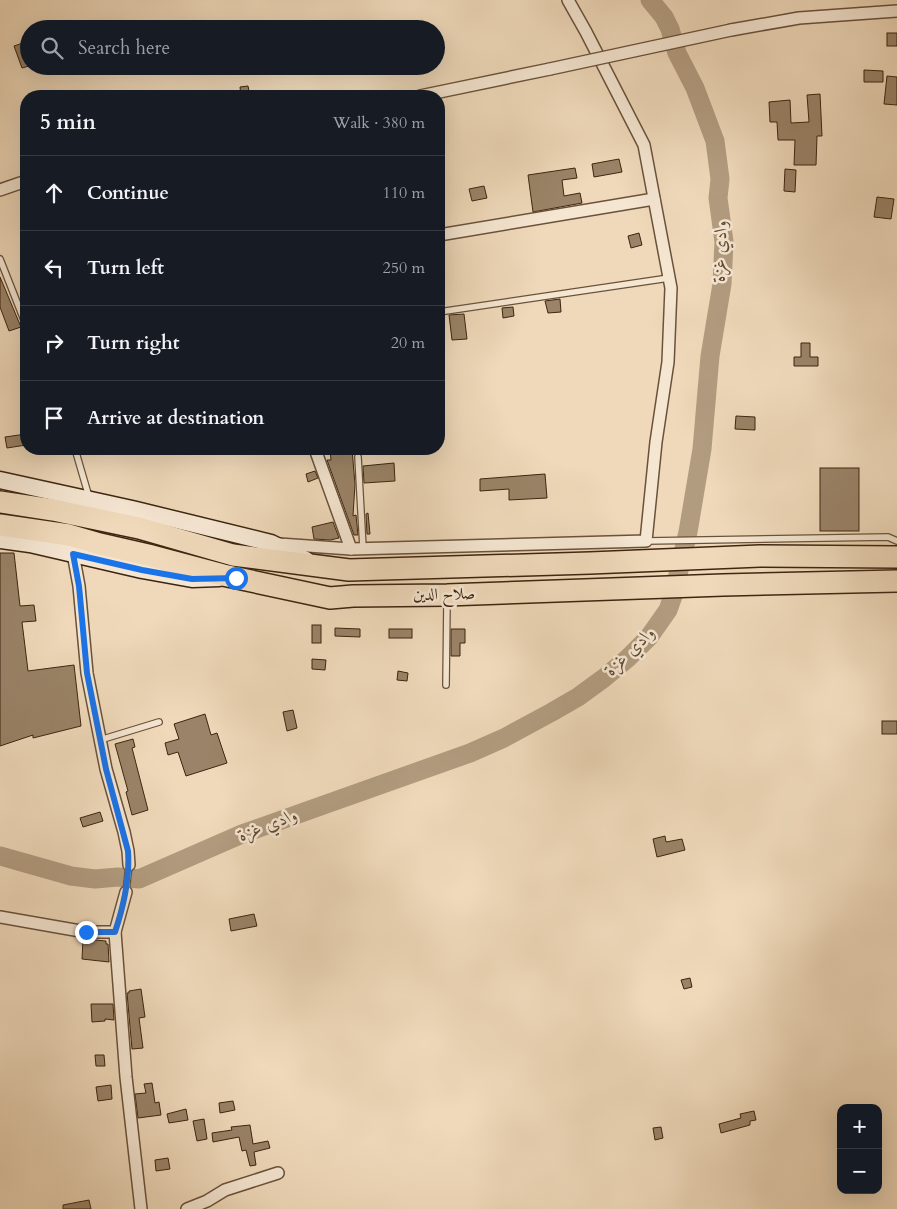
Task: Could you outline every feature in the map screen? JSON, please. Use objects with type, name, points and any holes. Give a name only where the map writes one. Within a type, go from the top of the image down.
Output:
[{"type":"highway","name":"صلاح الدين","points":[[0,502],[53,510],[138,528],[233,556],[349,570],[760,556],[897,558]]},
{"type":"highway","name":"صلاح الدين","points":[[0,525],[71,544],[100,544],[236,578],[330,598],[897,581]]},
{"type":"main road","points":[[0,480],[90,499],[271,544],[317,566]]},
{"type":"main road","points":[[0,540],[30,544],[71,544]]},
{"type":"street","points":[[271,544],[357,549],[646,541],[656,442],[668,362],[671,288],[644,145],[568,0]]},
{"type":"street","points":[[445,91],[731,30],[799,18],[897,11]]},
{"type":"street","points":[[0,190],[20,183]]},
{"type":"street","points":[[445,234],[654,199]]},
{"type":"street","points":[[318,455],[357,549]]},
{"type":"street","points":[[71,544],[79,586],[87,673],[106,769],[124,832],[129,865]]},
{"type":"street","points":[[126,892],[115,932],[126,1077],[141,1209]]},
{"type":"street","points":[[0,917],[86,932],[115,932]]},
{"type":"street","points":[[187,1209],[207,1201],[225,1190],[278,1173]]},
{"type":"lane","points":[[0,259],[20,310]]},
{"type":"lane","points":[[445,311],[669,278]]},
{"type":"lane","points":[[77,455],[90,499]]},
{"type":"lane","points":[[357,549],[358,457]]},
{"type":"lane","points":[[646,541],[888,537],[897,540]]},
{"type":"lane","points":[[446,685],[447,595]]},
{"type":"lane","points":[[100,740],[159,722]]},
{"type":"lane","points":[[126,892],[129,865]]},
{"type":"building","points":[[887,33],[897,33],[897,46],[887,46]]},
{"type":"building","points":[[20,44],[20,62],[14,46]]},
{"type":"building","points":[[864,70],[883,71],[883,82],[864,82]]},
{"type":"building","points":[[887,76],[897,77],[897,105],[884,104]]},
{"type":"building","points":[[248,86],[249,90],[240,90],[240,87]]},
{"type":"building","points":[[820,94],[822,136],[817,136],[816,165],[794,165],[795,140],[778,140],[777,122],[770,122],[769,102],[790,100],[791,123],[809,122],[807,95]]},
{"type":"building","points":[[619,159],[622,172],[594,177],[592,164]]},
{"type":"building","points":[[575,168],[577,178],[562,180],[564,196],[580,193],[582,203],[533,212],[528,175]]},
{"type":"building","points":[[785,169],[796,170],[795,192],[784,191]]},
{"type":"building","points":[[484,186],[487,198],[472,201],[469,189]]},
{"type":"building","points":[[877,197],[894,199],[891,219],[874,217]]},
{"type":"building","points":[[639,233],[642,245],[631,248],[628,236]]},
{"type":"building","points":[[0,277],[20,327],[9,331],[0,307]]},
{"type":"building","points":[[560,299],[561,312],[548,313],[545,301]]},
{"type":"building","points":[[513,307],[514,316],[503,318],[502,308]]},
{"type":"building","points":[[464,314],[467,339],[452,340],[449,315]]},
{"type":"building","points":[[801,343],[810,343],[810,357],[818,357],[818,366],[794,366],[794,357],[801,357]]},
{"type":"building","points":[[736,416],[755,417],[755,430],[735,429]]},
{"type":"building","points":[[20,435],[20,446],[7,448],[5,437]]},
{"type":"building","points":[[331,455],[353,455],[355,484],[353,516],[356,515],[358,535],[354,535],[327,460],[331,460]]},
{"type":"building","points":[[394,463],[395,481],[364,483],[363,466]]},
{"type":"building","points":[[820,468],[859,468],[859,531],[820,531]]},
{"type":"building","points":[[315,471],[318,478],[308,482],[306,474]]},
{"type":"building","points":[[545,474],[547,498],[509,500],[509,489],[480,491],[480,479]]},
{"type":"building","points":[[368,513],[370,534],[367,534],[366,514]]},
{"type":"building","points":[[333,522],[339,538],[330,540],[314,539],[312,527]]},
{"type":"building","points":[[0,553],[14,553],[20,606],[34,605],[36,621],[22,622],[28,671],[74,665],[81,726],[33,738],[33,735],[0,746]]},
{"type":"building","points":[[312,625],[321,625],[321,643],[312,643]]},
{"type":"building","points":[[335,628],[360,629],[360,637],[335,636]]},
{"type":"building","points":[[389,629],[412,629],[412,638],[389,638]]},
{"type":"building","points":[[451,629],[465,629],[465,643],[460,643],[460,656],[451,656]]},
{"type":"building","points":[[312,659],[326,660],[325,670],[312,669]]},
{"type":"building","points":[[398,671],[408,673],[407,681],[397,680]]},
{"type":"building","points":[[293,710],[297,728],[287,731],[283,712]]},
{"type":"building","points":[[205,714],[211,735],[217,733],[227,763],[186,776],[178,752],[168,755],[165,743],[179,739],[174,724]]},
{"type":"building","points":[[882,721],[897,721],[897,734],[882,734]]},
{"type":"building","points":[[133,739],[135,747],[132,748],[148,810],[132,815],[126,792],[128,791],[115,744]]},
{"type":"building","points":[[100,812],[103,821],[83,827],[80,818]]},
{"type":"building","points":[[665,836],[666,842],[682,839],[685,850],[657,857],[653,839]]},
{"type":"building","points":[[254,914],[257,926],[231,931],[229,919]]},
{"type":"building","points":[[83,939],[106,941],[106,944],[108,944],[109,962],[82,959]]},
{"type":"building","points":[[690,978],[692,987],[684,989],[681,980]]},
{"type":"building","points":[[141,989],[145,1017],[139,1018],[143,1048],[132,1049],[127,993]]},
{"type":"building","points":[[91,1004],[113,1004],[114,1020],[105,1019],[105,1021],[92,1022]]},
{"type":"building","points":[[95,1055],[104,1055],[105,1066],[96,1066]]},
{"type":"building","points":[[152,1083],[155,1103],[159,1102],[161,1115],[138,1118],[135,1094],[146,1093],[144,1084]]},
{"type":"building","points":[[111,1085],[112,1099],[98,1101],[96,1087]]},
{"type":"building","points":[[233,1101],[235,1110],[220,1113],[219,1103]]},
{"type":"building","points":[[186,1109],[188,1120],[169,1123],[167,1114]]},
{"type":"building","points":[[754,1111],[756,1120],[750,1121],[750,1125],[721,1133],[719,1124],[741,1118],[740,1114]]},
{"type":"building","points":[[204,1119],[207,1139],[197,1141],[193,1121]]},
{"type":"building","points":[[250,1125],[253,1144],[268,1141],[270,1148],[254,1152],[256,1165],[250,1166],[246,1150],[242,1151],[239,1137],[213,1142],[212,1133],[232,1130],[231,1127]]},
{"type":"building","points":[[661,1127],[663,1138],[655,1140],[653,1128]]},
{"type":"building","points":[[168,1158],[170,1169],[156,1171],[155,1160]]},
{"type":"building","points":[[89,1200],[91,1209],[63,1209],[63,1205]]},
{"type":"waterway","name":"وادي غزة","points":[[0,856],[71,876],[95,879],[118,877],[139,879],[242,834],[470,753],[504,738],[578,697],[628,658],[649,637],[668,610],[688,532],[702,449],[710,356],[722,284],[724,242],[718,198],[720,179],[715,141],[695,88],[677,53],[670,29],[664,17],[650,0]]},
{"type":"route","points":[[86,932],[115,932],[126,892],[129,865],[128,851],[106,769],[87,673],[79,586],[73,554],[192,579],[236,578]]}]
